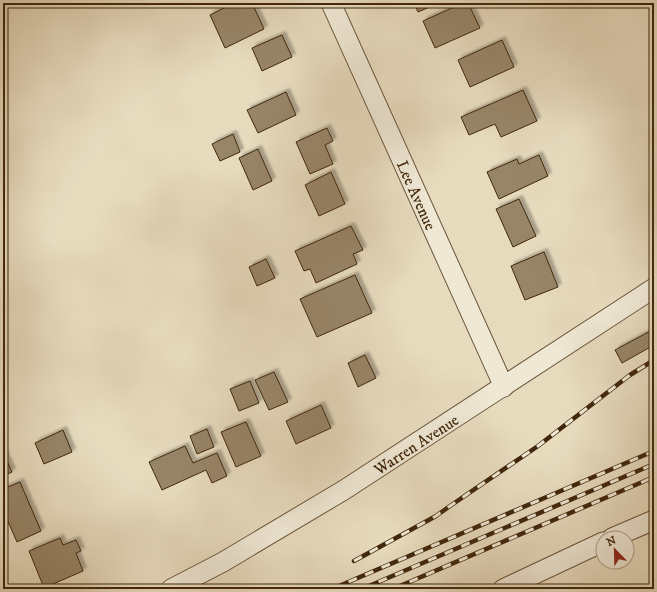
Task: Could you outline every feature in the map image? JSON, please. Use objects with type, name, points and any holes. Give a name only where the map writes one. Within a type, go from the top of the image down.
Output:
[{"type":"street","name":"Lee Avenue","points":[[331,3],[504,387]]},
{"type":"street","name":"Warren Avenue","points":[[171,589],[223,562],[344,490],[654,288]]},
{"type":"street","points":[[631,530],[654,520]]},
{"type":"street","points":[[503,589],[595,546]]},
{"type":"building","points":[[234,3],[252,3],[264,29],[225,48],[210,15]]},
{"type":"building","points":[[414,3],[439,3],[418,12]]},
{"type":"building","points":[[463,3],[468,3],[480,28],[435,48],[423,21]]},
{"type":"building","points":[[282,35],[292,57],[262,71],[252,48]]},
{"type":"building","points":[[502,40],[514,67],[470,87],[458,60]]},
{"type":"building","points":[[523,90],[537,121],[501,137],[495,124],[469,135],[461,117]]},
{"type":"building","points":[[286,92],[296,115],[258,133],[247,110]]},
{"type":"building","points":[[327,128],[333,141],[325,145],[333,164],[310,174],[296,142]]},
{"type":"building","points":[[233,134],[240,152],[220,161],[212,144]]},
{"type":"building","points":[[258,149],[272,181],[253,190],[239,158]]},
{"type":"building","points":[[539,155],[548,176],[499,199],[487,172],[517,159],[519,164]]},
{"type":"building","points":[[331,172],[345,204],[319,216],[305,185]]},
{"type":"building","points":[[519,199],[536,236],[513,247],[496,209]]},
{"type":"building","points":[[351,226],[363,250],[353,254],[357,264],[316,283],[310,269],[304,271],[295,251]]},
{"type":"building","points":[[544,252],[558,287],[525,300],[511,266]]},
{"type":"building","points":[[266,259],[275,278],[257,286],[249,267]]},
{"type":"building","points":[[355,275],[372,313],[317,337],[300,299]]},
{"type":"building","points":[[654,329],[654,345],[622,363],[615,350]]},
{"type":"building","points":[[365,355],[376,378],[358,387],[348,363]]},
{"type":"building","points":[[274,372],[288,402],[269,410],[255,380]]},
{"type":"building","points":[[250,381],[259,403],[239,411],[230,389]]},
{"type":"building","points":[[321,405],[331,428],[296,444],[286,421]]},
{"type":"building","points":[[246,422],[261,456],[236,467],[221,432]]},
{"type":"building","points":[[207,429],[214,447],[197,454],[190,436]]},
{"type":"building","points":[[63,430],[72,452],[44,464],[35,443]]},
{"type":"building","points":[[185,446],[193,463],[217,453],[227,476],[212,483],[206,470],[162,490],[149,462]]},
{"type":"building","points":[[3,452],[12,472],[3,476]]},
{"type":"building","points":[[20,482],[41,531],[17,542],[3,510],[3,489]]},
{"type":"building","points":[[60,538],[63,545],[76,540],[81,551],[76,553],[83,571],[44,588],[29,551]]},
{"type":"railway","points":[[354,561],[436,516],[538,446],[630,375],[654,360]]},
{"type":"railway","points":[[332,589],[654,451]]},
{"type":"railway","points":[[362,589],[654,464]]},
{"type":"railway","points":[[393,589],[654,477]]}]
